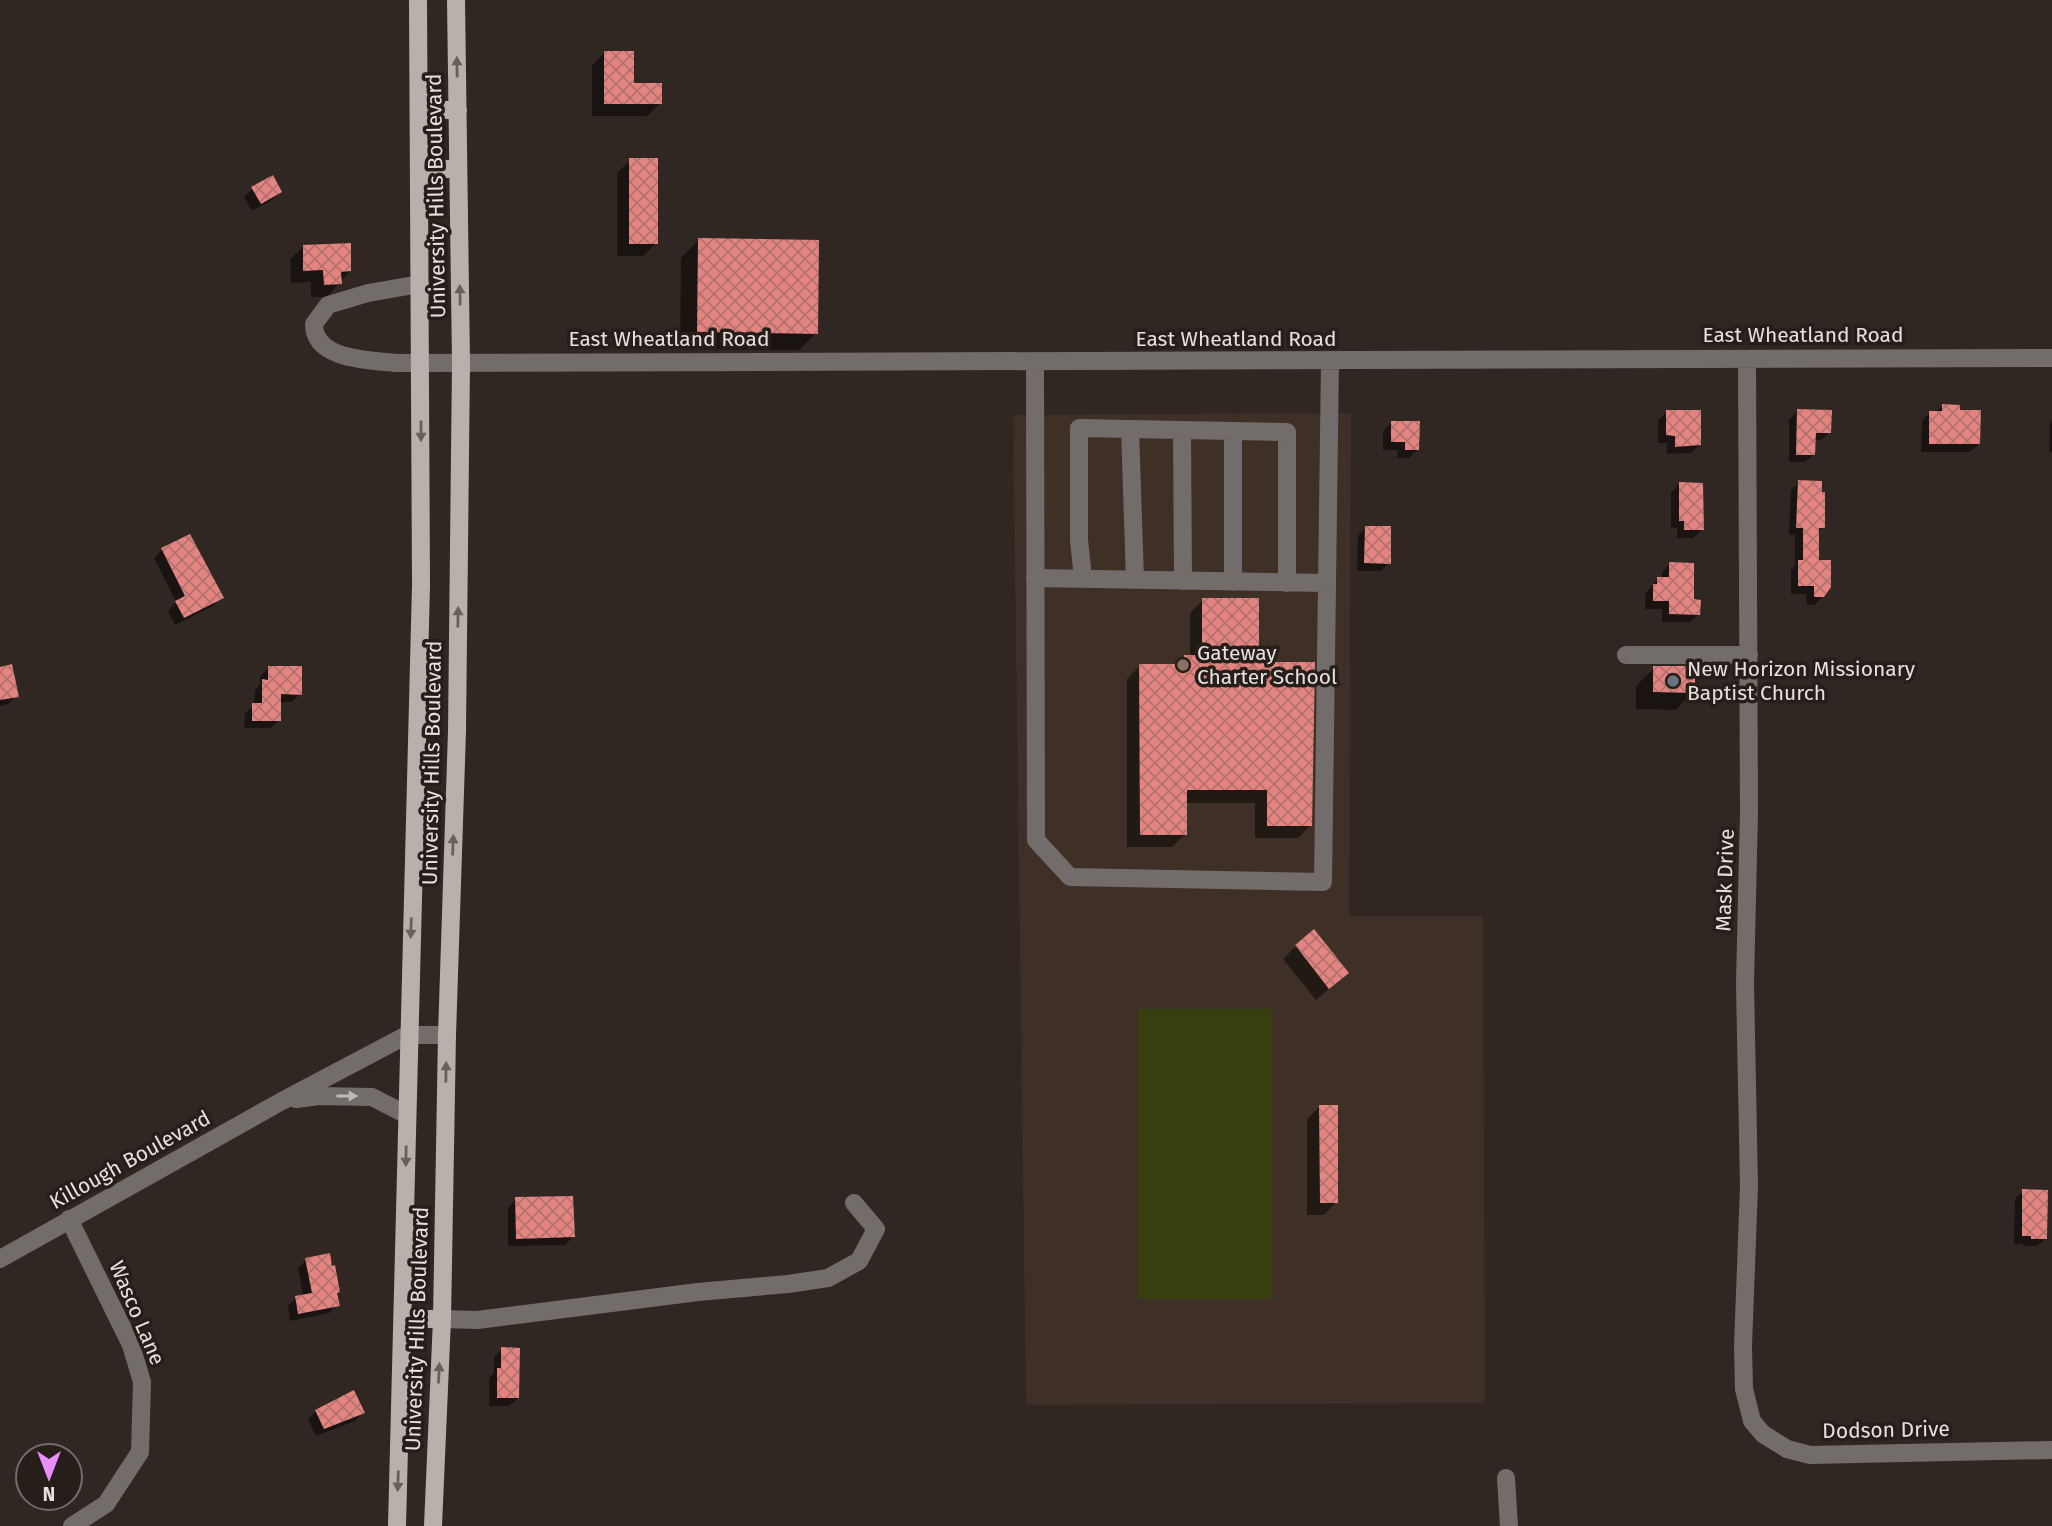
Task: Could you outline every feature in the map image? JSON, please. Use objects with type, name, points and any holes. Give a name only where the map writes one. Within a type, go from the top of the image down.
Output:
[{"type":"main road","name":"University Hills Boulevard","points":[[397,1526],[407,1035],[421,585],[418,0]]},
{"type":"main road","name":"University Hills Boulevard","points":[[433,1526],[442,1319],[447,1035],[457,731],[461,363],[456,0]]},
{"type":"main road","points":[[420,110],[458,110]]},
{"type":"main road","points":[[419,169],[458,169]]},
{"type":"main road","points":[[403,1319],[442,1319]]},
{"type":"street","name":"East Wheatland Road","points":[[420,284],[369,293],[328,305],[314,324],[316,340],[325,348],[349,356],[396,363],[2052,358]]},
{"type":"street","name":"Mask Drive","points":[[1746,359],[1749,655],[1745,984],[1749,1186],[1743,1346],[1746,1402]]},
{"type":"street","points":[[1035,361],[1036,840],[1070,877],[1322,882],[1330,361]]},
{"type":"street","points":[[1083,579],[1079,540],[1079,428],[1287,432],[1287,583]]},
{"type":"street","points":[[1130,429],[1135,580]]},
{"type":"street","points":[[1182,430],[1182,581]]},
{"type":"street","points":[[1233,432],[1233,582]]},
{"type":"street","points":[[1035,579],[1327,583]]},
{"type":"street","points":[[1626,655],[1749,655]]},
{"type":"street","name":"Killough Boulevard","points":[[0,1259],[282,1101],[407,1035],[447,1035]]},
{"type":"street","name":"Killough Boulevard","points":[[282,1101],[319,1096],[372,1097],[407,1115]]},
{"type":"street","points":[[442,1319],[489,1318],[828,1278],[859,1261],[876,1229],[854,1203]]},
{"type":"street","name":"Wasco Lane","points":[[69,1219],[131,1345],[142,1382],[140,1452],[106,1504],[72,1526]]},
{"type":"street","name":"Dodson Drive","points":[[1746,1402],[1752,1421],[1763,1434],[1787,1449],[1810,1455],[2052,1450]]},
{"type":"street","points":[[1506,1478],[1509,1526]]},
{"type":"shaded area","name":"Gateway Charter School","points":[[1351,413],[1349,916],[1483,916],[1485,1403],[1026,1405],[1013,415]]},
{"type":"green space","points":[[1138,1009],[1272,1009],[1272,1299],[1138,1299]]},
{"type":"building","points":[[604,51],[634,51],[634,83],[662,83],[662,104],[604,104]]},
{"type":"building","points":[[629,158],[658,158],[658,244],[629,244]]},
{"type":"building","points":[[273,175],[282,192],[261,204],[251,187]]},
{"type":"building","points":[[698,238],[819,240],[818,334],[697,332]]},
{"type":"building","points":[[351,243],[351,271],[341,272],[342,284],[324,285],[323,270],[303,271],[303,245]]},
{"type":"building","points":[[1942,404],[1960,405],[1960,410],[1981,410],[1980,444],[1929,444],[1929,411],[1942,411]]},
{"type":"building","points":[[1797,409],[1832,410],[1831,433],[1816,433],[1815,455],[1796,455]]},
{"type":"building","points":[[1666,410],[1701,410],[1701,445],[1675,447],[1675,436],[1666,435]]},
{"type":"building","points":[[1391,421],[1420,421],[1419,450],[1405,450],[1405,442],[1391,442]]},
{"type":"building","points":[[1798,480],[1822,481],[1822,492],[1825,492],[1825,528],[1819,528],[1819,560],[1831,560],[1831,587],[1824,597],[1814,597],[1814,586],[1798,586],[1798,560],[1803,560],[1803,528],[1796,528]]},
{"type":"building","points":[[1679,482],[1703,483],[1704,530],[1684,530],[1684,521],[1679,521]]},
{"type":"building","points":[[1365,526],[1391,526],[1391,564],[1364,563]]},
{"type":"building","points":[[190,534],[224,598],[184,618],[175,601],[185,596],[161,548]]},
{"type":"building","points":[[1669,562],[1694,563],[1694,599],[1701,600],[1700,615],[1669,614],[1669,601],[1653,601],[1653,584],[1657,584],[1657,577],[1669,577]]},
{"type":"building","points":[[1202,598],[1259,598],[1259,655],[1271,655],[1271,662],[1315,662],[1312,826],[1267,826],[1267,790],[1187,790],[1187,835],[1140,835],[1139,664],[1184,664],[1184,655],[1202,655]]},
{"type":"building","points":[[12,664],[19,697],[0,700],[0,667]]},
{"type":"building","points":[[268,666],[302,666],[302,695],[281,694],[281,721],[252,721],[252,703],[262,703],[262,679],[268,680]]},
{"type":"building","name":"New Horizon Missionary Baptist Church","points":[[1653,666],[1695,666],[1695,693],[1653,692]]},
{"type":"building","points":[[1314,929],[1349,973],[1329,989],[1295,945]]},
{"type":"building","points":[[1319,1105],[1338,1105],[1338,1203],[1320,1203]]},
{"type":"building","points":[[2022,1189],[2048,1190],[2047,1239],[2022,1236]]},
{"type":"building","points":[[573,1196],[575,1237],[516,1239],[515,1197]]},
{"type":"building","points":[[330,1253],[332,1266],[335,1265],[340,1306],[298,1314],[295,1296],[312,1293],[305,1258]]},
{"type":"building","points":[[501,1347],[520,1348],[519,1398],[497,1398],[497,1368],[501,1368]]},
{"type":"building","points":[[354,1390],[365,1413],[324,1429],[315,1410]]},
{"type":"place","name":"Gateway Charter School","points":[[1183,665]]},
{"type":"place","name":"New Horizon Missionary Baptist Church","points":[[1673,681]]}]
